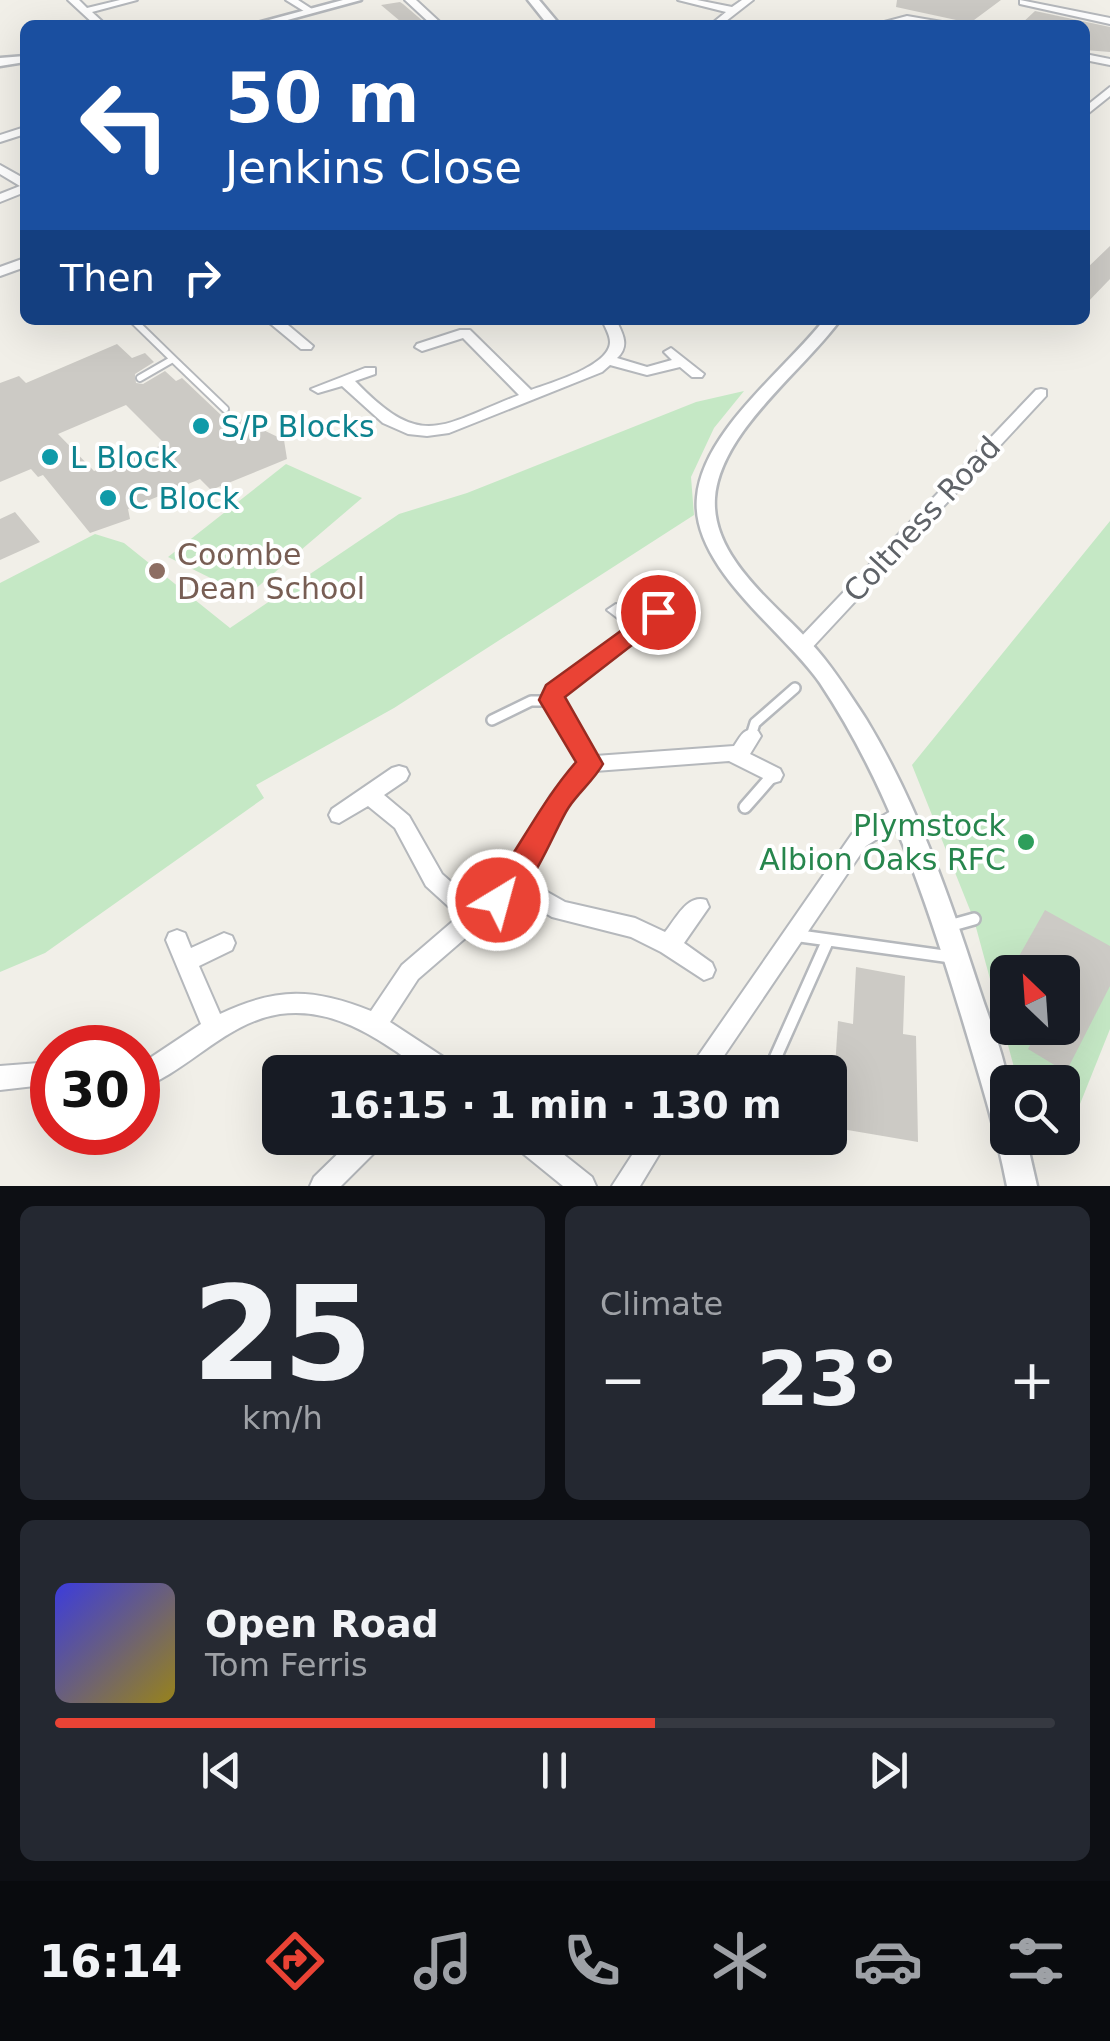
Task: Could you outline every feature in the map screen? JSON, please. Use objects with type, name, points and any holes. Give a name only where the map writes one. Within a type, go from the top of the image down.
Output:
[{"type":"street","points":[[73,0],[96,20]]},
{"type":"street","points":[[85,10],[132,0]]},
{"type":"street","points":[[291,0],[310,11]]},
{"type":"street","points":[[275,20],[356,0]]},
{"type":"street","points":[[410,0],[432,20]]},
{"type":"street","points":[[533,0],[550,20]]},
{"type":"street","points":[[683,0],[695,6],[731,10]]},
{"type":"street","points":[[720,20],[748,0]]},
{"type":"street","points":[[1010,12],[1025,1],[1110,21]]},
{"type":"street","points":[[1090,108],[1110,90]]},
{"type":"street","points":[[280,325],[306,346]]},
{"type":"street","points":[[345,380],[388,424],[426,434],[597,369],[616,351],[615,325]]},
{"type":"street","points":[[827,325],[766,391],[740,426],[708,484],[711,534],[723,558],[803,646],[860,728],[903,812],[935,888],[990,1067]]},
{"type":"street","points":[[422,347],[472,330],[530,397]]},
{"type":"street","points":[[608,360],[647,371],[677,357],[697,374]]},
{"type":"street","points":[[318,389],[370,371]]},
{"type":"street","name":"Coltness Road","points":[[803,646],[1041,393]]},
{"type":"street","points":[[616,610],[641,626]]},
{"type":"street","points":[[590,764],[552,700],[562,683],[658,612]]},
{"type":"street","points":[[740,755],[751,736]]},
{"type":"street","points":[[376,1023],[410,972],[513,884],[558,801],[590,764],[654,762],[714,753],[740,755],[773,775]]},
{"type":"street","points":[[339,815],[399,774]]},
{"type":"street","points":[[370,795],[402,822],[434,880],[477,918]]},
{"type":"street","points":[[710,1055],[859,840],[903,812]]},
{"type":"street","points":[[513,884],[560,910],[596,922],[635,928],[669,945],[704,970]]},
{"type":"street","points":[[669,945],[698,908]]},
{"type":"street","points":[[214,1028],[182,950],[224,943]]},
{"type":"street","points":[[160,1067],[214,1028],[245,1014],[317,1003],[351,1010],[420,1055]]},
{"type":"street","points":[[0,1078],[30,1075]]},
{"type":"street","points":[[324,1186],[354,1155]]},
{"type":"street","points":[[545,1155],[583,1186]]},
{"type":"street","points":[[625,1186],[646,1155]]},
{"type":"street","points":[[1016,1155],[1022,1186]]},
{"type":"lane","points":[[138,325],[225,409]]},
{"type":"lane","points":[[140,378],[174,359]]},
{"type":"lane","points":[[751,736],[755,723],[796,688]]},
{"type":"lane","points":[[492,720],[532,701],[552,700]]},
{"type":"lane","points":[[745,807],[773,775]]},
{"type":"lane","points":[[946,926],[974,920]]},
{"type":"lane","points":[[790,935],[956,958]]},
{"type":"lane","points":[[777,1055],[828,940]]},
{"type":"green space","points":[[744,391],[714,428],[691,477],[694,515],[394,708],[256,785],[264,798],[45,953],[0,972],[0,583],[95,534],[124,543],[230,628],[399,514],[467,493],[696,402]]},
{"type":"green space","points":[[286,464],[362,498],[247,596],[168,557]]},
{"type":"green space","name":"Plymstock Albion Oaks RFC","points":[[1110,521],[1110,1029],[1080,1104],[1080,1065],[1013,1065],[1008,1045],[1080,1045],[1080,955],[990,955],[990,979],[974,920],[912,765]]},
{"type":"building","points":[[897,0],[1001,0],[974,20],[896,7]]},
{"type":"building","points":[[400,2],[422,20],[399,20],[381,5]]},
{"type":"building","points":[[1035,11],[1077,20],[1025,20]]},
{"type":"building","points":[[1090,23],[1110,27],[1110,52],[1090,50]]},
{"type":"building","points":[[1110,246],[1110,279],[1090,300],[1090,265]]},
{"type":"building","points":[[117,344],[132,358],[145,353],[154,362],[135,374],[136,383],[143,384],[165,371],[176,381],[182,378],[221,415],[230,414],[284,440],[287,459],[211,490],[200,479],[128,509],[130,519],[90,533],[43,475],[38,477],[31,469],[0,482],[0,383],[19,376],[26,383]],"holes":[[[126,405],[165,444],[94,471],[58,434]]]},
{"type":"building","points":[[15,512],[40,542],[0,560],[0,519]]},
{"type":"building","points":[[1045,910],[1110,946],[1110,986],[1080,1045],[1080,955],[1020,955]]},
{"type":"building","points":[[856,967],[905,976],[903,1034],[916,1036],[918,1142],[847,1130],[847,1055],[836,1055],[838,1021],[853,1024]]},
{"type":"building","points":[[1030,1045],[1080,1045],[1070,1065],[1054,1065],[1028,1049]]},
{"type":"place","name":"S/P Blocks","points":[[201,426]]},
{"type":"place","name":"L Block","points":[[50,457]]},
{"type":"place","name":"C Block","points":[[108,498]]},
{"type":"place","name":"Coombe Dean School","points":[[157,571]]},
{"type":"place","name":"Plymstock Albion Oaks RFC","points":[[1026,842]]},
{"type":"route","points":[[498,900],[534,850],[558,801],[590,764],[558,714],[552,700],[554,692],[658,612]]}]
